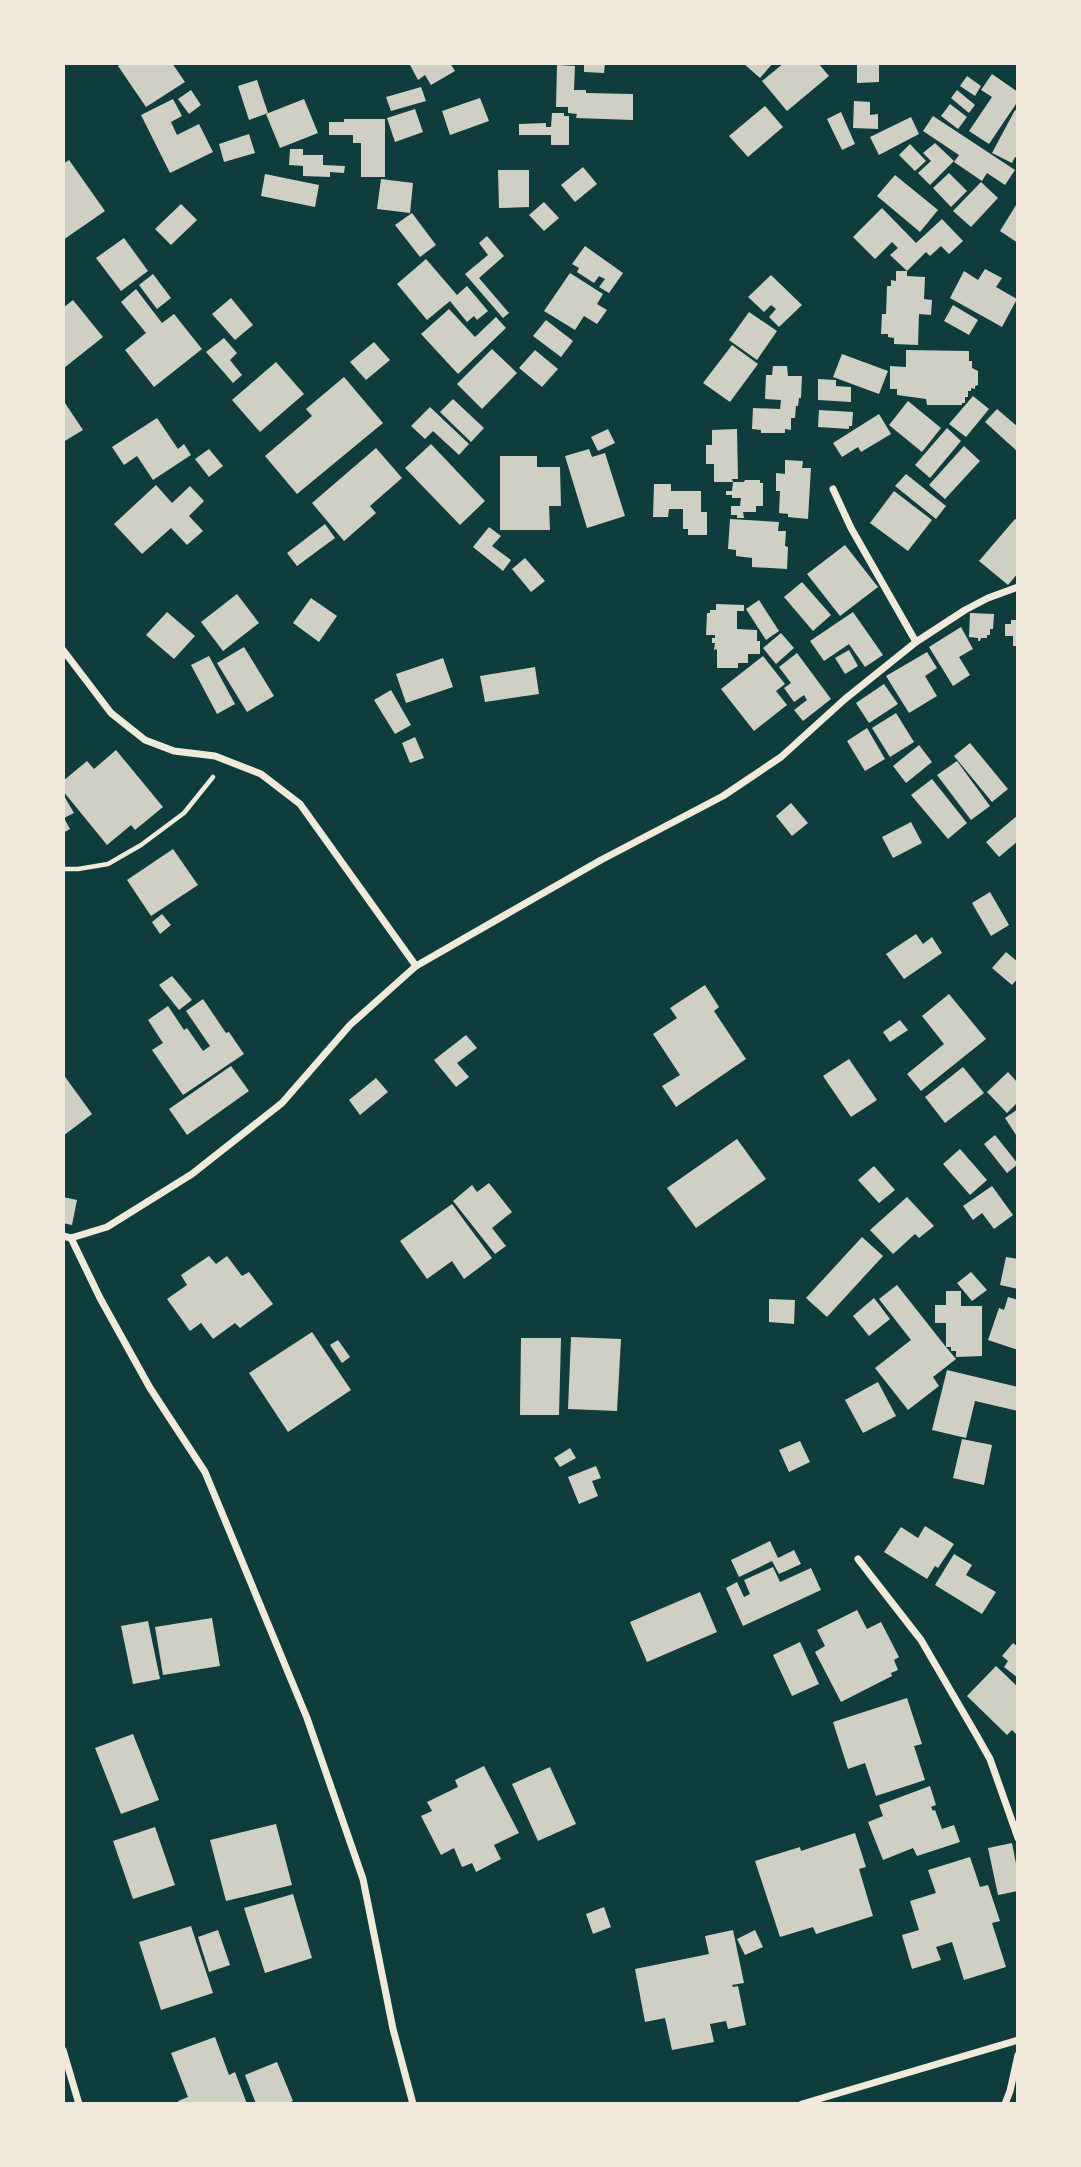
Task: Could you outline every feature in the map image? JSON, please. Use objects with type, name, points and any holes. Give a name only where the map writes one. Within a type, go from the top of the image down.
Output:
[{"type":"street","points":[[833,489],[882,584],[916,642]]},
{"type":"street","points":[[413,2104],[393,2029],[363,1879],[302,1706],[205,1472],[150,1388],[67,1237],[107,1227],[192,1174],[282,1103],[350,1025],[416,966],[601,860],[723,796],[781,757],[845,699],[916,642],[976,604],[1018,587]]},
{"type":"street","points":[[63,650],[111,713],[145,740],[174,751],[215,756],[261,774],[300,804],[416,966]]},
{"type":"street","points":[[858,1559],[921,1640],[977,1736],[990,1759],[1018,1838]]},
{"type":"street","points":[[802,2104],[1018,2040]]},
{"type":"street","points":[[63,2050],[79,2104]]},
{"type":"street","points":[[1005,2104],[1018,2055]]},
{"type":"path","points":[[63,869],[108,864],[141,845],[184,813],[226,760]]},
{"type":"building","points":[[122,63],[172,63],[185,82],[146,107],[118,66]]},
{"type":"building","points":[[409,63],[450,63],[455,71],[431,85],[425,75],[418,80]]},
{"type":"building","points":[[584,63],[605,63],[604,73],[584,72]]},
{"type":"building","points":[[743,63],[773,63],[760,78]]},
{"type":"building","points":[[784,63],[818,63],[829,76],[787,111],[762,81]]},
{"type":"building","points":[[857,63],[879,63],[879,82],[857,83]]},
{"type":"building","points":[[557,65],[575,66],[574,90],[586,90],[586,93],[633,94],[633,120],[576,118],[577,114],[568,113],[568,107],[556,107]]},
{"type":"building","points":[[992,74],[1018,92],[1018,105],[1016,104],[989,144],[969,131],[992,97],[981,90]]},
{"type":"building","points":[[967,76],[981,86],[975,96],[960,86]]},
{"type":"building","points":[[257,80],[268,113],[249,120],[238,86]]},
{"type":"building","points":[[421,87],[426,101],[391,111],[386,97]]},
{"type":"building","points":[[191,90],[201,105],[189,114],[178,99]]},
{"type":"building","points":[[957,90],[975,105],[969,113],[951,98]]},
{"type":"building","points":[[480,98],[489,121],[450,135],[442,111]]},
{"type":"building","points":[[173,99],[182,116],[171,122],[177,135],[199,124],[213,152],[170,173],[141,115]]},
{"type":"building","points":[[304,99],[318,133],[280,148],[266,114]]},
{"type":"building","points":[[854,101],[870,102],[870,115],[878,114],[878,129],[853,128]]},
{"type":"building","points":[[950,104],[967,117],[958,129],[941,116]]},
{"type":"building","points":[[765,106],[783,127],[748,157],[729,136]]},
{"type":"building","points":[[415,109],[423,132],[395,142],[387,118]]},
{"type":"building","points":[[1015,110],[1018,112],[1018,158],[1015,157],[1012,163],[992,153]]},
{"type":"building","points":[[841,112],[855,144],[842,150],[827,119]]},
{"type":"building","points":[[552,113],[569,116],[569,145],[551,145],[551,135],[519,135],[519,124],[546,123],[546,127],[551,127]]},
{"type":"building","points":[[933,116],[1015,170],[1005,185],[987,173],[982,181],[954,162],[959,155],[923,131]]},
{"type":"building","points":[[911,117],[919,134],[879,155],[870,137]]},
{"type":"building","points":[[344,119],[385,119],[385,177],[361,177],[361,143],[353,143],[353,135],[329,135],[329,122],[344,122]]},
{"type":"building","points":[[249,134],[255,153],[224,162],[219,144]]},
{"type":"building","points":[[935,143],[954,161],[930,185],[918,173],[931,161],[923,153]]},
{"type":"building","points":[[910,144],[926,161],[915,171],[899,155]]},
{"type":"building","points":[[290,149],[303,149],[303,155],[323,155],[323,165],[345,166],[344,173],[330,172],[330,177],[303,176],[303,166],[289,165]]},
{"type":"building","points":[[69,160],[105,211],[63,240],[63,164]]},
{"type":"building","points":[[583,167],[597,184],[575,202],[561,185]]},
{"type":"building","points":[[498,170],[529,170],[529,207],[499,208]]},
{"type":"building","points":[[949,173],[967,191],[951,207],[933,188]]},
{"type":"building","points":[[265,174],[319,185],[315,207],[261,196]]},
{"type":"building","points":[[895,175],[938,210],[920,232],[877,196]]},
{"type":"building","points":[[381,179],[413,183],[410,213],[377,209]]},
{"type":"building","points":[[981,182],[998,198],[971,227],[953,211]]},
{"type":"building","points":[[544,202],[559,218],[544,231],[529,215]]},
{"type":"building","points":[[1018,202],[1018,243],[1000,231]]},
{"type":"building","points":[[181,204],[197,220],[171,245],[155,229]]},
{"type":"building","points":[[882,208],[916,243],[942,219],[963,241],[949,254],[941,246],[930,256],[926,252],[907,271],[890,255],[898,248],[892,242],[875,259],[853,237]]},
{"type":"building","points":[[412,213],[436,245],[420,257],[395,225]]},
{"type":"building","points":[[487,236],[504,256],[479,278],[509,313],[503,318],[465,274],[488,255],[479,243]]},
{"type":"building","points":[[124,238],[148,271],[121,291],[96,258]]},
{"type":"building","points":[[585,246],[623,273],[609,293],[599,287],[605,279],[599,276],[594,283],[577,272],[579,268],[572,264]]},
{"type":"building","points":[[426,259],[457,295],[467,286],[488,311],[477,320],[474,316],[467,322],[450,301],[427,320],[397,284]]},
{"type":"building","points":[[985,269],[1002,278],[996,287],[1017,299],[1002,327],[950,298],[964,271],[978,280]]},
{"type":"building","points":[[896,271],[907,271],[907,276],[925,277],[924,299],[932,300],[931,315],[919,314],[918,345],[894,344],[894,338],[881,334],[882,314],[886,314],[887,286],[891,286],[891,280],[896,281]]},
{"type":"building","points":[[570,273],[603,294],[597,304],[607,310],[597,324],[584,316],[575,330],[544,311]]},
{"type":"building","points":[[153,274],[171,298],[157,309],[139,285]]},
{"type":"building","points":[[771,275],[802,305],[779,327],[769,317],[776,309],[771,305],[764,312],[748,297]]},
{"type":"building","points":[[136,289],[162,323],[174,314],[202,349],[154,387],[125,350],[146,333],[121,302]]},
{"type":"building","points":[[231,298],[253,325],[235,340],[212,314]]},
{"type":"building","points":[[73,300],[103,337],[64,368],[63,308]]},
{"type":"building","points":[[953,305],[978,320],[969,335],[944,321]]},
{"type":"building","points":[[449,309],[475,337],[496,317],[506,328],[458,374],[421,334]]},
{"type":"building","points":[[749,312],[777,331],[757,360],[729,340]]},
{"type":"building","points":[[546,320],[573,341],[561,357],[533,336]]},
{"type":"building","points":[[224,338],[237,353],[230,360],[242,375],[233,383],[206,352]]},
{"type":"building","points":[[374,342],[390,360],[366,380],[350,362]]},
{"type":"building","points":[[732,345],[758,364],[730,402],[703,383]]},
{"type":"building","points":[[492,349],[517,373],[482,409],[457,384]]},
{"type":"building","points":[[535,350],[558,369],[542,387],[519,368]]},
{"type":"building","points":[[906,350],[969,351],[972,368],[978,371],[978,385],[968,391],[968,397],[965,397],[965,403],[962,405],[927,405],[926,399],[897,395],[897,389],[890,389],[890,366],[906,367]]},
{"type":"building","points":[[842,354],[888,371],[879,394],[833,377]]},
{"type":"building","points":[[276,362],[304,394],[260,432],[232,400]]},
{"type":"building","points":[[773,366],[787,366],[788,376],[802,376],[801,398],[796,406],[795,418],[791,418],[791,430],[785,429],[785,433],[761,433],[761,430],[752,429],[753,408],[780,409],[781,400],[765,399],[766,375],[772,375]]},
{"type":"building","points":[[344,377],[383,423],[297,494],[265,456],[312,416],[306,409]]},
{"type":"building","points":[[818,379],[836,380],[836,386],[851,387],[851,402],[818,400]]},
{"type":"building","points":[[973,396],[989,409],[966,437],[949,424]]},
{"type":"building","points":[[453,399],[484,428],[471,442],[440,412]]},
{"type":"building","points":[[63,400],[83,430],[63,442]]},
{"type":"building","points":[[908,401],[941,428],[922,452],[889,425]]},
{"type":"building","points":[[430,407],[469,444],[459,455],[433,431],[425,439],[411,426]]},
{"type":"building","points":[[997,409],[1018,427],[1018,452],[985,422]]},
{"type":"building","points":[[819,410],[853,412],[852,426],[849,426],[849,429],[818,427]]},
{"type":"building","points":[[879,414],[891,434],[861,452],[858,447],[842,457],[833,443]]},
{"type":"building","points":[[157,418],[178,449],[184,444],[191,455],[153,480],[137,456],[124,465],[112,447]]},
{"type":"building","points":[[947,428],[961,441],[930,478],[915,465]]},
{"type":"building","points":[[608,429],[615,443],[598,451],[591,437]]},
{"type":"building","points":[[737,429],[738,479],[732,479],[733,482],[714,482],[714,464],[706,464],[706,445],[712,445],[712,430]]},
{"type":"building","points":[[431,444],[485,501],[460,525],[405,468]]},
{"type":"building","points":[[964,446],[980,461],[945,499],[929,485]]},
{"type":"building","points":[[376,448],[402,478],[370,506],[376,513],[344,541],[312,503]]},
{"type":"building","points":[[209,449],[223,466],[209,477],[195,459]]},
{"type":"building","points":[[589,449],[592,457],[605,453],[625,516],[587,528],[565,456]]},
{"type":"building","points":[[500,456],[537,456],[537,467],[560,467],[561,506],[549,506],[550,530],[500,530]]},
{"type":"building","points":[[785,460],[803,461],[802,468],[811,468],[808,519],[779,513],[780,491],[776,491],[776,473],[785,474]]},
{"type":"building","points":[[906,474],[946,506],[936,519],[895,486]]},
{"type":"building","points":[[760,480],[760,483],[763,483],[763,506],[756,506],[756,512],[743,512],[744,518],[737,518],[737,515],[731,515],[731,506],[740,506],[741,498],[732,498],[732,495],[726,495],[726,491],[732,491],[733,482]]},
{"type":"building","points":[[654,484],[671,484],[671,491],[701,491],[701,512],[707,512],[707,535],[688,535],[688,529],[683,529],[683,509],[669,509],[668,517],[653,517]]},
{"type":"building","points":[[156,485],[172,503],[190,486],[204,501],[189,516],[203,531],[187,545],[171,528],[142,554],[114,524]]},
{"type":"building","points":[[894,491],[932,520],[908,551],[870,523]]},
{"type":"building","points":[[730,519],[779,522],[778,531],[786,531],[787,569],[752,567],[752,558],[736,556],[736,550],[728,549]]},
{"type":"building","points":[[1015,519],[1018,521],[1018,573],[1008,585],[979,561]]},
{"type":"building","points":[[325,524],[335,538],[297,566],[287,553]]},
{"type":"building","points":[[489,527],[501,536],[492,546],[511,560],[503,571],[473,547]]},
{"type":"building","points":[[845,545],[878,587],[840,616],[807,574]]},
{"type":"building","points":[[525,558],[545,581],[531,592],[512,569]]},
{"type":"building","points":[[802,582],[831,615],[813,631],[784,597]]},
{"type":"building","points":[[237,594],[259,623],[223,651],[201,622]]},
{"type":"building","points":[[311,598],[337,616],[319,642],[293,623]]},
{"type":"building","points":[[759,600],[779,631],[766,640],[746,609]]},
{"type":"building","points":[[716,604],[744,605],[744,611],[737,611],[737,629],[757,630],[760,654],[748,654],[748,663],[738,663],[738,668],[717,668],[717,649],[714,650],[715,643],[712,643],[715,635],[706,635],[707,613],[716,610]]},
{"type":"building","points":[[167,612],[195,636],[174,659],[146,635]]},
{"type":"building","points":[[853,612],[883,655],[865,667],[849,644],[824,661],[810,641]]},
{"type":"building","points":[[970,613],[994,614],[993,629],[990,629],[987,638],[978,641],[978,638],[969,637]]},
{"type":"building","points":[[1011,620],[1018,620],[1018,646],[1013,646],[1013,636],[1005,636],[1005,624],[1011,624]]},
{"type":"building","points":[[961,627],[973,649],[959,657],[970,675],[953,686],[929,647]]},
{"type":"building","points":[[781,633],[794,648],[776,664],[763,648]]},
{"type":"building","points":[[244,647],[274,696],[247,712],[217,663]]},
{"type":"building","points":[[849,650],[858,666],[845,674],[835,658]]},
{"type":"building","points":[[927,652],[937,668],[925,676],[937,696],[909,713],[886,676]]},
{"type":"building","points":[[797,653],[831,699],[803,721],[794,710],[807,700],[804,695],[794,702],[784,688],[791,683],[779,667]]},
{"type":"building","points":[[209,656],[235,704],[217,714],[191,665]]},
{"type":"building","points":[[763,656],[785,684],[776,691],[787,705],[754,731],[721,689]]},
{"type":"building","points":[[443,658],[453,687],[406,703],[396,674]]},
{"type":"building","points":[[535,667],[539,694],[485,702],[480,676]]},
{"type":"building","points":[[884,684],[898,704],[869,723],[856,703]]},
{"type":"building","points":[[391,690],[411,725],[395,734],[374,700]]},
{"type":"building","points":[[896,713],[914,742],[890,757],[872,728]]},
{"type":"building","points":[[867,728],[885,759],[865,771],[847,741]]},
{"type":"building","points":[[415,737],[424,758],[410,763],[402,743]]},
{"type":"building","points":[[970,743],[1008,789],[992,802],[954,756]]},
{"type":"building","points":[[919,745],[932,762],[906,783],[893,766]]},
{"type":"building","points":[[116,750],[163,807],[135,830],[131,825],[107,845],[63,791],[63,781],[87,761],[94,769]]},
{"type":"building","points":[[957,761],[990,806],[971,820],[937,775]]},
{"type":"building","points":[[932,779],[967,823],[948,839],[911,795]]},
{"type":"building","points":[[63,794],[74,813],[64,818],[70,829],[63,833]]},
{"type":"building","points":[[791,803],[808,823],[792,836],[776,816]]},
{"type":"building","points":[[1018,815],[1018,841],[999,857],[986,842]]},
{"type":"building","points":[[911,822],[922,843],[893,858],[882,837]]},
{"type":"building","points":[[173,849],[198,885],[151,916],[127,880]]},
{"type":"building","points":[[990,892],[1009,925],[991,936],[972,903]]},
{"type":"building","points":[[162,914],[171,925],[160,934],[152,922]]},
{"type":"building","points":[[916,934],[923,944],[932,937],[942,953],[904,979],[886,954]]},
{"type":"building","points":[[1006,952],[1018,962],[1018,978],[1012,985],[992,968]]},
{"type":"building","points":[[172,976],[192,1000],[179,1010],[159,985]]},
{"type":"building","points":[[705,985],[719,1007],[714,1011],[746,1059],[676,1107],[662,1086],[680,1075],[653,1034],[677,1018],[670,1008]]},
{"type":"building","points":[[949,994],[986,1039],[921,1091],[907,1074],[944,1044],[922,1016]]},
{"type":"building","points":[[203,999],[244,1054],[183,1095],[152,1050],[163,1043],[148,1020],[168,1006],[184,1030],[187,1028],[203,1051],[210,1046],[186,1011]]},
{"type":"building","points":[[900,1020],[908,1030],[890,1042],[883,1032]]},
{"type":"building","points":[[466,1035],[477,1048],[457,1063],[469,1077],[456,1087],[434,1060]]},
{"type":"building","points":[[849,1059],[877,1100],[851,1117],[823,1076]]},
{"type":"building","points":[[231,1066],[249,1091],[187,1135],[169,1109]]},
{"type":"building","points":[[963,1067],[984,1093],[945,1123],[925,1097]]},
{"type":"building","points":[[1008,1072],[1018,1083],[1018,1102],[1007,1113],[987,1092]]},
{"type":"building","points":[[63,1074],[92,1114],[63,1136]]},
{"type":"building","points":[[376,1078],[388,1092],[360,1115],[349,1100]]},
{"type":"building","points":[[1018,1109],[1018,1138],[1005,1118]]},
{"type":"building","points":[[995,1135],[1018,1164],[1007,1173],[984,1144]]},
{"type":"building","points":[[737,1139],[766,1179],[696,1228],[667,1188]]},
{"type":"building","points":[[960,1149],[987,1180],[970,1195],[943,1164]]},
{"type":"building","points":[[874,1166],[895,1190],[879,1203],[858,1180]]},
{"type":"building","points":[[489,1183],[512,1212],[492,1228],[506,1246],[495,1254],[453,1201],[472,1185],[477,1192]]},
{"type":"building","points":[[992,1186],[1013,1215],[994,1229],[982,1213],[973,1220],[963,1206]]},
{"type":"building","points":[[63,1197],[77,1200],[72,1225],[63,1223]]},
{"type":"building","points":[[907,1197],[934,1226],[919,1238],[915,1234],[893,1254],[870,1230]]},
{"type":"building","points":[[452,1204],[492,1258],[464,1279],[452,1261],[427,1279],[400,1241]]},
{"type":"building","points":[[862,1237],[883,1256],[827,1317],[806,1298]]},
{"type":"building","points":[[209,1256],[216,1264],[227,1256],[242,1276],[249,1272],[273,1304],[240,1328],[235,1323],[213,1339],[201,1323],[190,1331],[167,1299],[187,1285],[181,1275]]},
{"type":"building","points":[[1006,1257],[1018,1259],[1018,1289],[1000,1285]]},
{"type":"building","points":[[971,1272],[987,1290],[972,1301],[957,1283]]},
{"type":"building","points":[[897,1285],[956,1359],[933,1377],[939,1386],[908,1410],[875,1368],[911,1340],[879,1299]]},
{"type":"building","points":[[946,1291],[961,1291],[961,1306],[982,1306],[982,1356],[956,1357],[956,1351],[946,1347],[946,1323],[935,1323],[935,1305],[946,1305]]},
{"type":"building","points":[[1008,1297],[1018,1300],[1018,1350],[988,1340],[999,1308],[1004,1310]]},
{"type":"building","points":[[874,1298],[890,1319],[869,1336],[853,1316]]},
{"type":"building","points":[[769,1299],[795,1300],[794,1324],[769,1322]]},
{"type":"building","points":[[312,1332],[351,1390],[288,1432],[249,1373]]},
{"type":"building","points":[[571,1337],[621,1339],[617,1411],[568,1409]]},
{"type":"building","points":[[521,1338],[561,1338],[559,1415],[520,1415]]},
{"type":"building","points":[[338,1340],[350,1357],[342,1363],[330,1345]]},
{"type":"building","points":[[947,1370],[1018,1387],[1018,1411],[975,1401],[966,1438],[932,1430]]},
{"type":"building","points":[[878,1382],[896,1416],[863,1433],[845,1400]]},
{"type":"building","points":[[962,1439],[992,1445],[984,1485],[953,1478]]},
{"type":"building","points":[[800,1441],[810,1462],[789,1472],[779,1450]]},
{"type":"building","points":[[570,1448],[576,1458],[560,1467],[554,1458]]},
{"type":"building","points":[[596,1466],[601,1478],[592,1481],[598,1496],[579,1504],[568,1477]]},
{"type":"building","points":[[925,1526],[954,1544],[927,1579],[884,1552],[901,1527],[918,1538]]},
{"type":"building","points":[[770,1541],[778,1558],[794,1550],[801,1564],[779,1574],[772,1561],[739,1577],[731,1560]]},
{"type":"building","points":[[954,1554],[972,1565],[966,1575],[996,1592],[982,1614],[935,1585]]},
{"type":"building","points":[[773,1567],[780,1582],[811,1568],[821,1590],[743,1626],[726,1588],[737,1582],[744,1597],[750,1594],[744,1580]]},
{"type":"building","points":[[700,1592],[717,1632],[647,1662],[630,1622]]},
{"type":"building","points":[[857,1610],[867,1629],[881,1622],[899,1657],[894,1660],[898,1670],[891,1673],[892,1676],[841,1702],[815,1652],[825,1646],[817,1630]]},
{"type":"building","points":[[212,1618],[220,1666],[163,1675],[155,1627]]},
{"type":"building","points":[[148,1621],[160,1679],[133,1684],[121,1626]]},
{"type":"building","points":[[800,1642],[819,1684],[792,1696],[773,1655]]},
{"type":"building","points":[[1013,1643],[1018,1647],[1018,1678],[1004,1667],[1008,1661],[1002,1656]]},
{"type":"building","points":[[996,1666],[1018,1687],[1016,1734],[1012,1730],[1007,1735],[967,1696]]},
{"type":"building","points":[[907,1698],[922,1744],[914,1746],[925,1780],[876,1796],[865,1763],[848,1769],[833,1722]]},
{"type":"building","points":[[133,1734],[159,1800],[121,1814],[95,1748]]},
{"type":"building","points":[[484,1766],[519,1833],[494,1845],[501,1859],[476,1872],[472,1863],[462,1867],[454,1848],[441,1855],[421,1816],[432,1811],[427,1802],[458,1787],[455,1780]]},
{"type":"building","points":[[550,1767],[576,1824],[538,1841],[512,1784]]},
{"type":"building","points":[[930,1786],[936,1805],[931,1807],[935,1810],[942,1829],[954,1825],[960,1842],[917,1856],[913,1848],[883,1860],[868,1822],[883,1816],[879,1805]]},
{"type":"building","points":[[276,1824],[292,1885],[226,1901],[210,1840]]},
{"type":"building","points":[[155,1827],[175,1885],[133,1899],[113,1841]]},
{"type":"building","points":[[855,1833],[866,1867],[859,1869],[873,1916],[816,1934],[813,1927],[780,1937],[755,1861],[800,1847],[801,1851]]},
{"type":"building","points":[[1012,1843],[1018,1874],[1018,1891],[998,1895],[988,1848]]},
{"type":"building","points":[[970,1857],[980,1887],[988,1885],[1000,1921],[992,1923],[1006,1967],[964,1980],[952,1942],[936,1947],[941,1960],[912,1969],[902,1935],[919,1930],[910,1901],[936,1893],[928,1870]]},
{"type":"building","points":[[293,1894],[312,1958],[265,1973],[244,1908]]},
{"type":"building","points":[[604,1907],[611,1927],[593,1934],[586,1914]]},
{"type":"building","points":[[191,1926],[213,1993],[161,2010],[139,1942]]},
{"type":"building","points":[[218,1930],[230,1965],[209,1972],[198,1937]]},
{"type":"building","points":[[733,1930],[744,1983],[732,1985],[738,1986],[746,2025],[728,2029],[726,2021],[710,2024],[714,2042],[672,2050],[665,2018],[645,2022],[635,1969],[709,1954],[705,1936]]},
{"type":"building","points":[[755,1930],[763,1947],[745,1955],[737,1939]]},
{"type":"building","points":[[215,2037],[229,2075],[235,2072],[247,2104],[179,2104],[178,2101],[188,2097],[171,2053]]},
{"type":"building","points":[[277,2062],[293,2101],[286,2104],[256,2104],[245,2075]]}]
